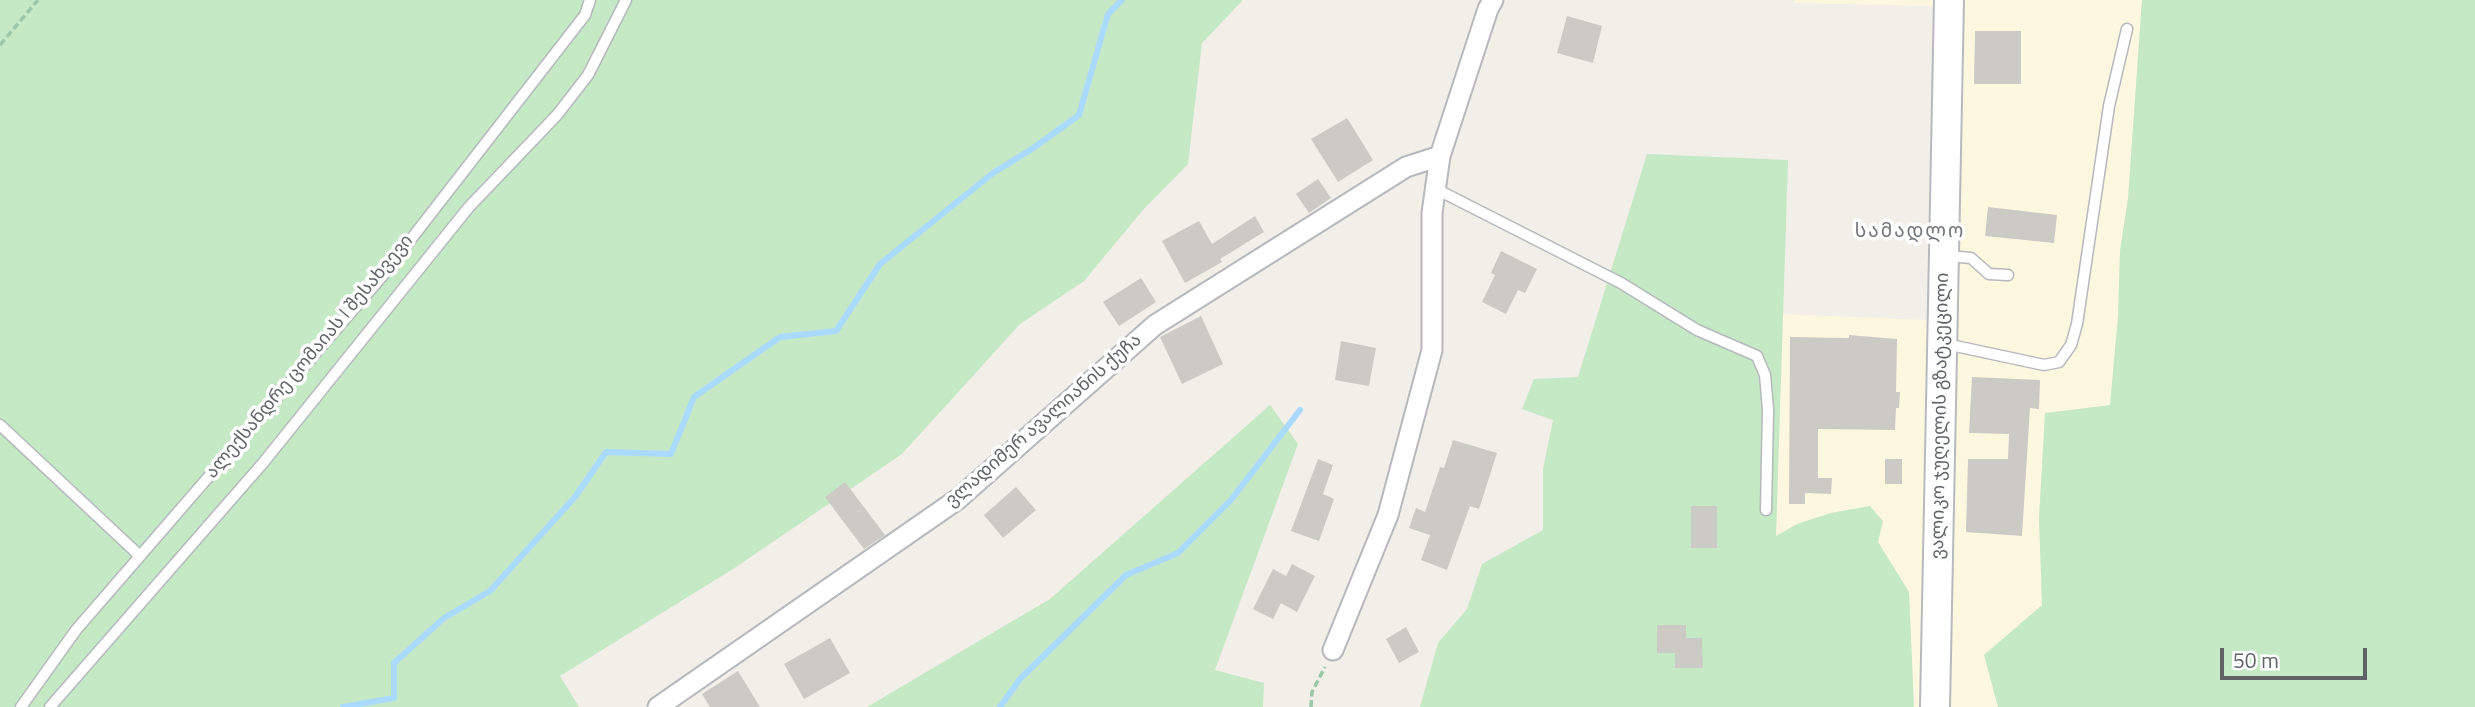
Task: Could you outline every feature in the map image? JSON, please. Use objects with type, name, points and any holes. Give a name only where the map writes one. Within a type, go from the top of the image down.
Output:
[{"type":"main road","name":"ვალიკო ჯუღელის გზატკეცილი","points":[[1935,707],[1949,0]]},
{"type":"street","points":[[1333,650],[1388,515],[1432,349],[1433,213],[1440,156],[1493,0]]},
{"type":"street","name":"ვლადიმერ ავალიანის ქუჩა","points":[[658,707],[958,499],[1155,325],[1406,167],[1440,156]]},
{"type":"lane","name":"ალექსანდრე ცომაიას I შესახვევი","points":[[21,707],[76,630],[384,274],[585,15],[590,0]]},
{"type":"lane","points":[[50,707],[264,463],[469,207],[557,115],[588,75],[626,0]]},
{"type":"lane","points":[[1942,343],[2044,365],[2059,362],[2071,345],[2077,324],[2109,106],[2127,29]]},
{"type":"lane","points":[[1436,188],[1621,283],[1697,330],[1757,356],[1765,375],[1768,409],[1766,510]]},
{"type":"lane","points":[[1944,255],[1971,258],[1989,274],[2008,275]]},
{"type":"lane","points":[[0,425],[140,555]]},
{"type":"path","points":[[0,45],[38,0]]},
{"type":"path","points":[[1311,707],[1312,692],[1333,650]]},
{"type":"shaded area","points":[[1795,0],[2142,0],[2128,198],[2120,251],[2118,316],[2110,406],[2045,414],[2039,518],[2042,605],[1984,655],[1998,707],[1914,707],[1909,592],[1878,542],[1883,521],[1870,506],[1831,513],[1797,524],[1776,537],[1782,314],[1925,320],[1955,324],[1965,7],[1795,3]]},
{"type":"green space","points":[[0,0],[1243,0],[1202,43],[1188,164],[1143,210],[1084,281],[1020,324],[902,454],[733,569],[560,676],[579,707],[0,707]]},
{"type":"green space","points":[[2142,0],[2475,0],[2475,707],[1998,707],[1984,655],[2042,605],[2039,518],[2045,413],[2110,405],[2118,316],[2120,251],[2128,198]]},
{"type":"green space","points":[[1647,154],[1788,160],[1776,536],[1797,524],[1831,513],[1870,506],[1883,521],[1878,542],[1909,592],[1914,707],[1420,707],[1438,643],[1467,609],[1482,564],[1543,530],[1543,469],[1553,420],[1522,409],[1534,379],[1578,377]]},
{"type":"green space","points":[[1270,405],[1298,444],[1215,670],[1264,683],[1263,707],[867,707],[1050,599]]},
{"type":"building","points":[[1567,16],[1602,26],[1593,63],[1557,53]]},
{"type":"building","points":[[1975,31],[2021,31],[2021,84],[1974,84]]},
{"type":"building","points":[[1347,118],[1373,160],[1338,182],[1311,139]]},
{"type":"building","points":[[1318,179],[1331,198],[1309,213],[1296,194]]},
{"type":"building","points":[[1988,207],[2057,215],[2054,243],[1985,236]]},
{"type":"building","points":[[1255,216],[1264,232],[1220,259],[1222,262],[1185,283],[1162,241],[1199,221],[1212,244]]},
{"type":"building","points":[[1501,251],[1537,269],[1525,293],[1518,290],[1506,314],[1482,302],[1495,275],[1491,273]]},
{"type":"building","points":[[1141,278],[1156,302],[1119,326],[1103,302]]},
{"type":"building","points":[[1201,316],[1223,364],[1182,384],[1160,337]]},
{"type":"building","points":[[1849,335],[1897,339],[1896,392],[1900,392],[1895,430],[1818,429],[1818,478],[1832,478],[1831,494],[1805,493],[1805,504],[1789,504],[1790,337],[1849,338]]},
{"type":"building","points":[[1341,341],[1376,348],[1369,386],[1335,380]]},
{"type":"building","points":[[1972,377],[2040,380],[2039,409],[2030,408],[2022,536],[1966,532],[1968,459],[2008,459],[2009,434],[1969,433]]},
{"type":"building","points":[[1453,440],[1497,453],[1479,509],[1470,506],[1447,570],[1421,560],[1430,535],[1409,528],[1416,508],[1425,512],[1440,467],[1444,468]]},
{"type":"building","points":[[1318,459],[1333,465],[1323,494],[1334,499],[1319,541],[1291,531]]},
{"type":"building","points":[[1885,459],[1902,459],[1902,484],[1885,484]]},
{"type":"building","points":[[845,482],[885,535],[864,549],[825,497]]},
{"type":"building","points":[[1016,487],[1036,510],[1003,538],[984,515]]},
{"type":"building","points":[[1691,506],[1717,506],[1717,548],[1691,548]]},
{"type":"building","points":[[1292,564],[1315,576],[1297,612],[1281,603],[1273,619],[1253,609],[1273,569],[1286,576]]},
{"type":"building","points":[[1657,625],[1686,625],[1686,638],[1702,638],[1703,668],[1675,668],[1675,653],[1657,653]]},
{"type":"building","points":[[1406,627],[1419,652],[1399,663],[1386,639]]},
{"type":"building","points":[[830,638],[850,673],[804,699],[784,664]]},
{"type":"building","points":[[738,671],[760,707],[710,707],[702,694]]},
{"type":"waterway","points":[[343,707],[394,698],[394,663],[444,618],[490,591],[575,497],[606,452],[671,454],[694,397],[780,337],[836,331],[880,264],[993,173],[1079,115],[1108,14],[1122,0]]},
{"type":"waterway","points":[[1000,707],[1020,679],[1126,575],[1178,553],[1231,500],[1300,410]]},
{"type":"district","name":"სამადლო","points":[[1910,232]]}]
